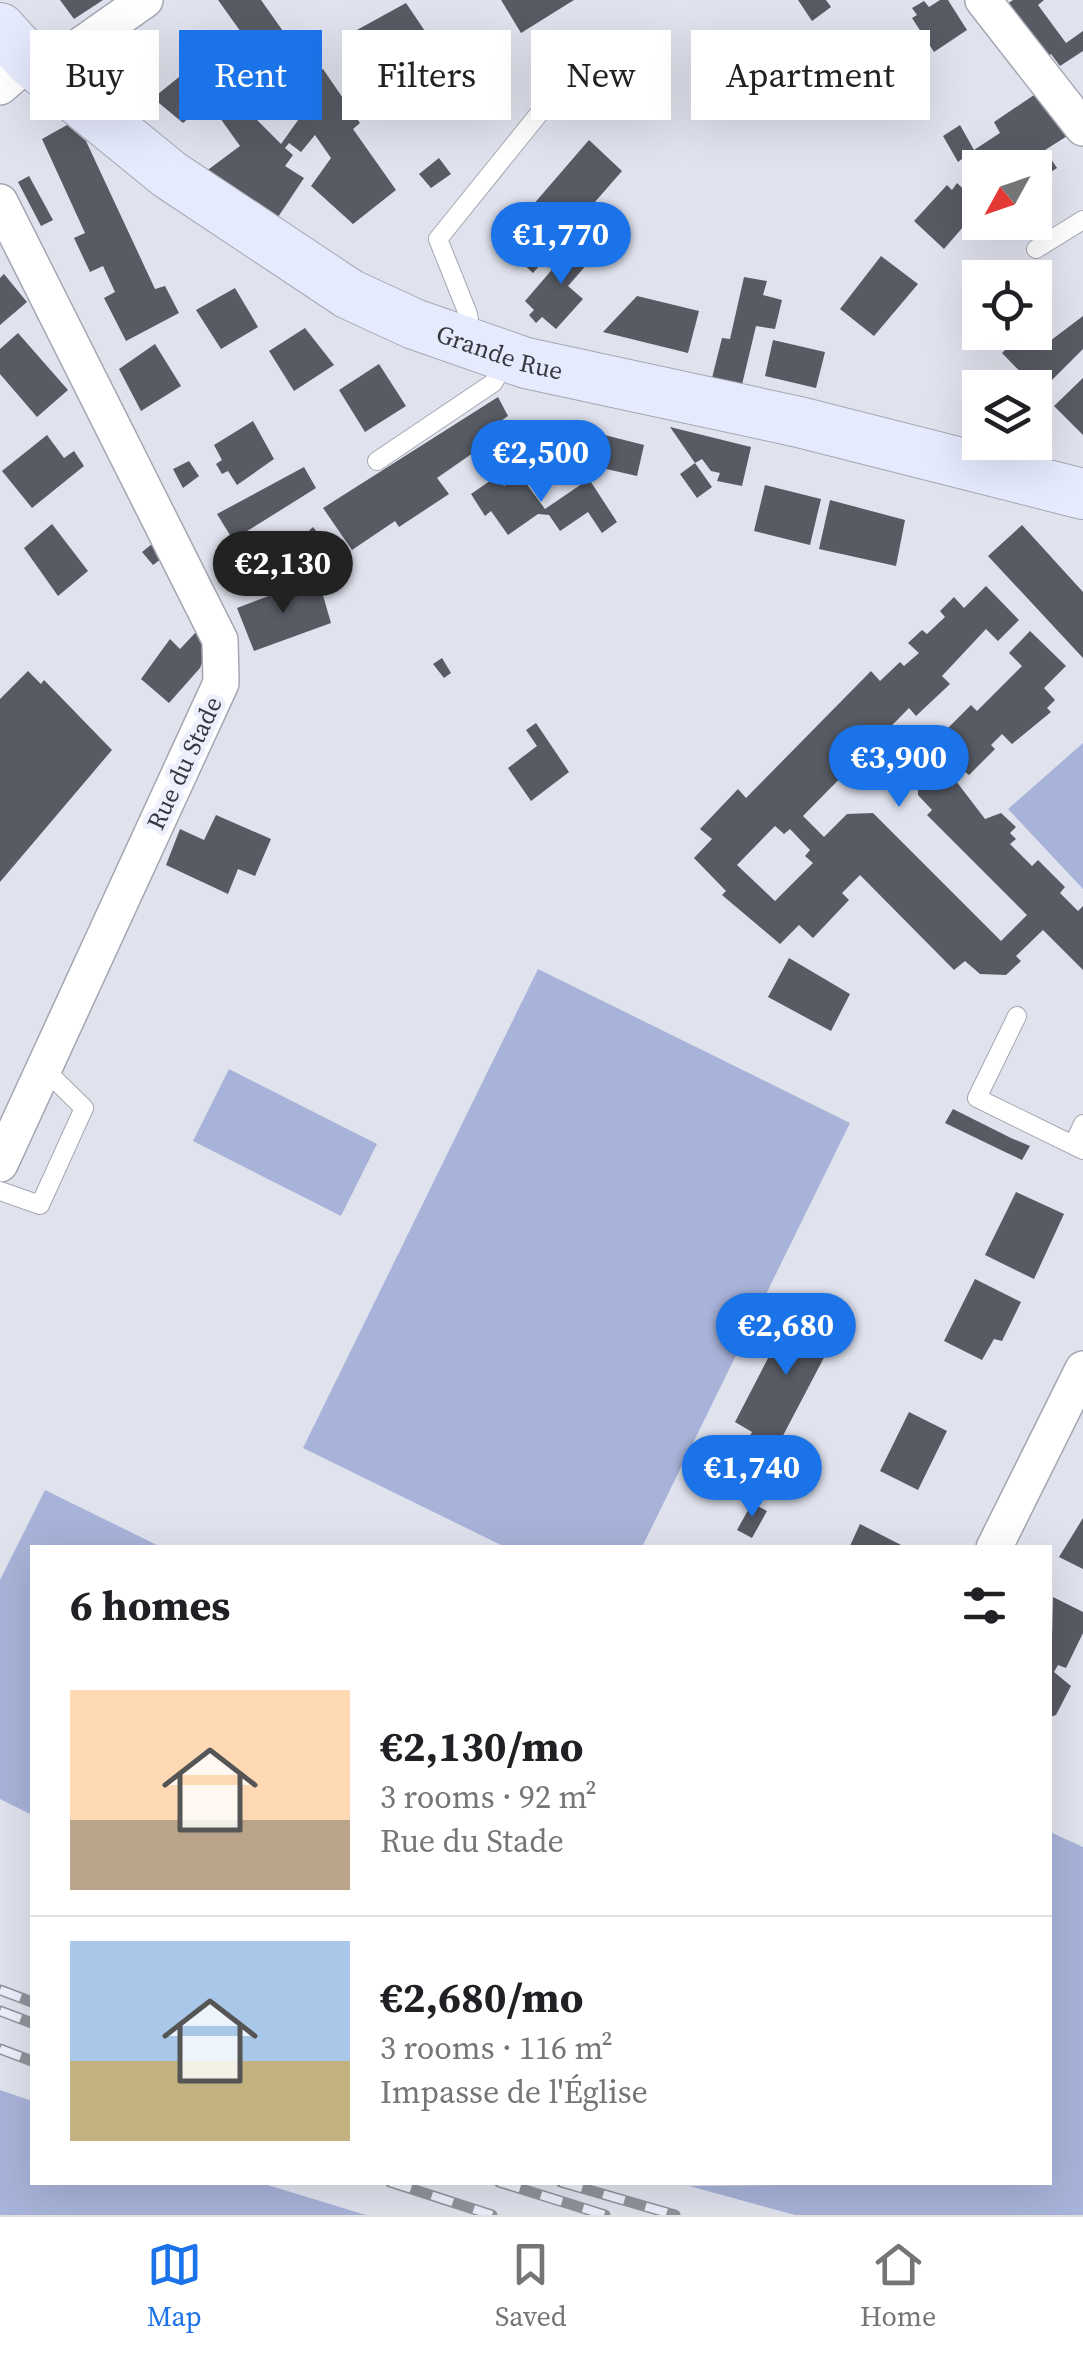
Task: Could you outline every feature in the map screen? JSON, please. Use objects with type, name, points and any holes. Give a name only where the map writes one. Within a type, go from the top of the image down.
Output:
[{"type":"main road","name":"Grande Rue","points":[[18,62],[274,248],[349,294],[491,351],[799,422],[1083,494]]},
{"type":"street","points":[[18,62],[145,0]]},
{"type":"street","points":[[983,0],[1083,128]]},
{"type":"street","name":"Rue du Stade","points":[[0,202],[220,640],[220,683],[0,1164]]},
{"type":"street","points":[[995,1545],[1083,1369]]},
{"type":"lane","points":[[377,461],[493,383],[491,351],[468,314],[438,239],[534,120]]},
{"type":"lane","points":[[1036,249],[1083,220]]},
{"type":"lane","points":[[1017,1016],[977,1098],[1078,1147],[1083,1124]]},
{"type":"lane","points":[[0,1190],[40,1206],[84,1108],[42,1067]]},
{"type":"shaded area","points":[[1083,743],[1083,889],[1008,809]]},
{"type":"shaded area","points":[[538,969],[850,1123],[643,1545],[501,1545],[303,1448]]},
{"type":"shaded area","points":[[229,1069],[377,1144],[341,1216],[193,1141]]},
{"type":"shaded area","points":[[45,1490],[157,1545],[30,1545],[30,1814],[0,1799],[0,1580]]},
{"type":"shaded area","points":[[1052,1833],[1083,1847],[1083,2215],[795,2215],[689,2186],[1052,2185]]},
{"type":"shaded area","points":[[0,2090],[30,2100],[30,2185],[268,2185],[366,2215],[0,2215]]},
{"type":"building","points":[[60,0],[103,0],[74,19]]},
{"type":"building","points":[[218,0],[261,0],[282,30],[239,30]]},
{"type":"building","points":[[501,0],[574,0],[521,33]]},
{"type":"building","points":[[798,0],[826,0],[831,7],[812,21]]},
{"type":"building","points":[[948,0],[967,30],[934,52],[930,30],[920,30],[912,18],[917,15],[912,8],[924,1],[929,7]]},
{"type":"building","points":[[1013,0],[1044,0],[1038,5],[1066,43],[1083,31],[1083,51],[1060,66],[1051,54],[1042,61],[1004,6]]},
{"type":"building","points":[[406,3],[424,30],[357,30]]},
{"type":"building","points":[[323,69],[342,97],[342,120],[358,120],[360,123],[353,129],[396,190],[353,224],[311,186],[331,158],[315,135],[301,152],[289,143],[285,148],[293,155],[285,166],[304,178],[276,220],[205,172],[240,146],[221,120],[257,120],[281,144],[298,120],[322,120]]},
{"type":"building","points":[[179,77],[179,120],[159,103],[159,93]]},
{"type":"building","points":[[1037,93],[1072,133],[1045,150],[974,150],[1000,133],[994,122]]},
{"type":"building","points":[[67,125],[86,141],[155,289],[165,286],[179,313],[126,341],[104,298],[115,292],[103,266],[90,272],[74,238],[85,233],[42,139]]},
{"type":"building","points":[[960,125],[974,150],[962,150],[958,162],[943,136]]},
{"type":"building","points":[[589,140],[622,171],[533,273],[500,243]]},
{"type":"building","points":[[439,158],[451,174],[431,188],[419,174]]},
{"type":"building","points":[[29,176],[53,220],[41,226],[18,182]]},
{"type":"building","points":[[957,183],[962,188],[962,228],[944,249],[914,221],[947,185],[952,190]]},
{"type":"building","points":[[580,237],[597,253],[568,286],[583,299],[556,329],[542,317],[536,323],[529,315],[534,310],[525,301]]},
{"type":"building","points":[[881,256],[918,284],[874,336],[840,309]]},
{"type":"building","points":[[4,274],[27,302],[0,325],[0,278]]},
{"type":"building","points":[[744,277],[767,281],[763,295],[782,300],[775,329],[756,326],[741,389],[711,382],[722,338],[730,339]]},
{"type":"building","points":[[235,288],[258,327],[221,349],[196,310]]},
{"type":"building","points":[[637,296],[699,311],[688,353],[603,332]]},
{"type":"building","points":[[1083,316],[1083,349],[1052,380],[1052,370],[1019,370],[1002,353],[1052,350],[1052,339]]},
{"type":"building","points":[[305,328],[334,365],[294,391],[269,351]]},
{"type":"building","points":[[18,333],[68,390],[37,417],[0,374],[0,349]]},
{"type":"building","points":[[773,340],[825,352],[816,388],[765,376]]},
{"type":"building","points":[[155,344],[181,386],[141,411],[119,369]]},
{"type":"building","points":[[379,364],[406,406],[365,432],[339,390]]},
{"type":"building","points":[[1083,378],[1083,435],[1054,406]]},
{"type":"building","points":[[498,397],[508,416],[485,432],[480,441],[483,446],[437,478],[449,494],[399,527],[395,521],[352,550],[323,508]]},
{"type":"building","points":[[253,421],[274,459],[237,485],[228,471],[222,474],[216,464],[222,460],[214,445]]},
{"type":"building","points":[[569,426],[644,445],[637,476],[589,465],[585,474],[563,441]]},
{"type":"building","points":[[670,427],[751,447],[742,486],[717,481],[720,473],[711,471],[702,459],[695,463]]},
{"type":"building","points":[[47,435],[64,458],[74,451],[84,466],[32,508],[2,471]]},
{"type":"building","points":[[189,461],[199,476],[183,488],[173,469]]},
{"type":"building","points":[[695,463],[712,487],[697,498],[680,474]]},
{"type":"building","points":[[304,467],[316,488],[233,540],[217,514]]},
{"type":"building","points":[[520,475],[545,509],[589,479],[617,522],[602,533],[588,512],[560,531],[549,515],[538,514],[508,535],[491,511],[485,516],[471,494],[497,476],[504,486]]},
{"type":"building","points":[[765,485],[821,499],[810,545],[754,531]]},
{"type":"building","points":[[830,500],[905,520],[896,566],[819,549]]},
{"type":"building","points":[[52,524],[88,571],[58,596],[24,548]]},
{"type":"building","points":[[1022,525],[1083,592],[1083,658],[988,556]]},
{"type":"building","points":[[313,527],[339,559],[317,574],[295,544]]},
{"type":"building","points":[[162,536],[169,553],[153,565],[142,552]]},
{"type":"building","points":[[303,583],[308,596],[322,592],[331,623],[254,651],[237,608]]},
{"type":"building","points":[[986,586],[1019,620],[998,641],[986,629],[942,676],[950,684],[916,716],[909,708],[803,816],[824,837],[847,814],[873,813],[1001,941],[1027,915],[927,815],[932,810],[918,795],[918,771],[933,756],[919,743],[932,731],[938,738],[971,705],[977,711],[1022,666],[1009,653],[1030,631],[1066,666],[1044,688],[1055,700],[1047,708],[1051,712],[1012,744],[1002,734],[991,745],[995,749],[969,775],[965,772],[956,781],[985,819],[1001,813],[1016,827],[1010,833],[1016,839],[1010,844],[1032,866],[1038,860],[1065,887],[1060,893],[1078,911],[1083,906],[1083,970],[1043,930],[1016,956],[1021,961],[1006,975],[980,974],[965,961],[954,970],[860,875],[842,893],[849,900],[813,938],[799,925],[780,944],[722,895],[726,891],[694,858],[712,839],[700,829],[738,789],[746,798],[871,671],[880,681],[900,662],[904,666],[919,653],[908,643],[922,630],[927,634],[945,617],[940,611],[954,597],[964,608]],"holes":[[[775,826],[784,834],[790,829],[810,850],[805,856],[813,863],[775,901],[737,865]]]},
{"type":"building","points":[[197,631],[209,644],[200,668],[169,703],[141,679],[170,639],[180,649]]},
{"type":"building","points":[[442,658],[451,673],[444,678],[433,664]]},
{"type":"building","points":[[28,671],[41,684],[44,680],[112,750],[0,882],[0,699]]},
{"type":"building","points":[[536,723],[569,772],[531,801],[508,768],[537,746],[526,730]]},
{"type":"building","points":[[216,815],[271,839],[255,876],[238,869],[228,894],[166,865],[180,829],[204,840]]},
{"type":"building","points":[[789,958],[850,994],[831,1031],[768,997]]},
{"type":"building","points":[[953,1109],[1030,1146],[1022,1160],[945,1123]]},
{"type":"building","points":[[1016,1192],[1064,1214],[1034,1279],[985,1255]]},
{"type":"building","points":[[975,1279],[1021,1302],[1002,1341],[994,1339],[982,1360],[944,1341]]},
{"type":"building","points":[[815,1307],[836,1317],[832,1325],[839,1329],[777,1447],[770,1442],[763,1457],[744,1448],[752,1432],[735,1422],[794,1308],[810,1316]]},
{"type":"building","points":[[909,1412],[947,1431],[918,1490],[880,1471]]},
{"type":"building","points":[[752,1503],[767,1511],[752,1538],[737,1530]]},
{"type":"building","points":[[1083,1518],[1083,1569],[1059,1557]]},
{"type":"building","points":[[860,1524],[901,1545],[850,1545]]},
{"type":"building","points":[[1053,1597],[1083,1612],[1083,1633],[1066,1668],[1058,1665],[1054,1672],[1071,1686],[1052,1716]]},
{"type":"railway","points":[[0,1990],[30,2001]]},
{"type":"railway","points":[[0,2011],[30,2022]]},
{"type":"railway","points":[[0,2049],[30,2060]]},
{"type":"railway","points":[[399,2185],[492,2215]]},
{"type":"railway","points":[[509,2185],[605,2215]]},
{"type":"railway","points":[[571,2185],[675,2215]]}]
